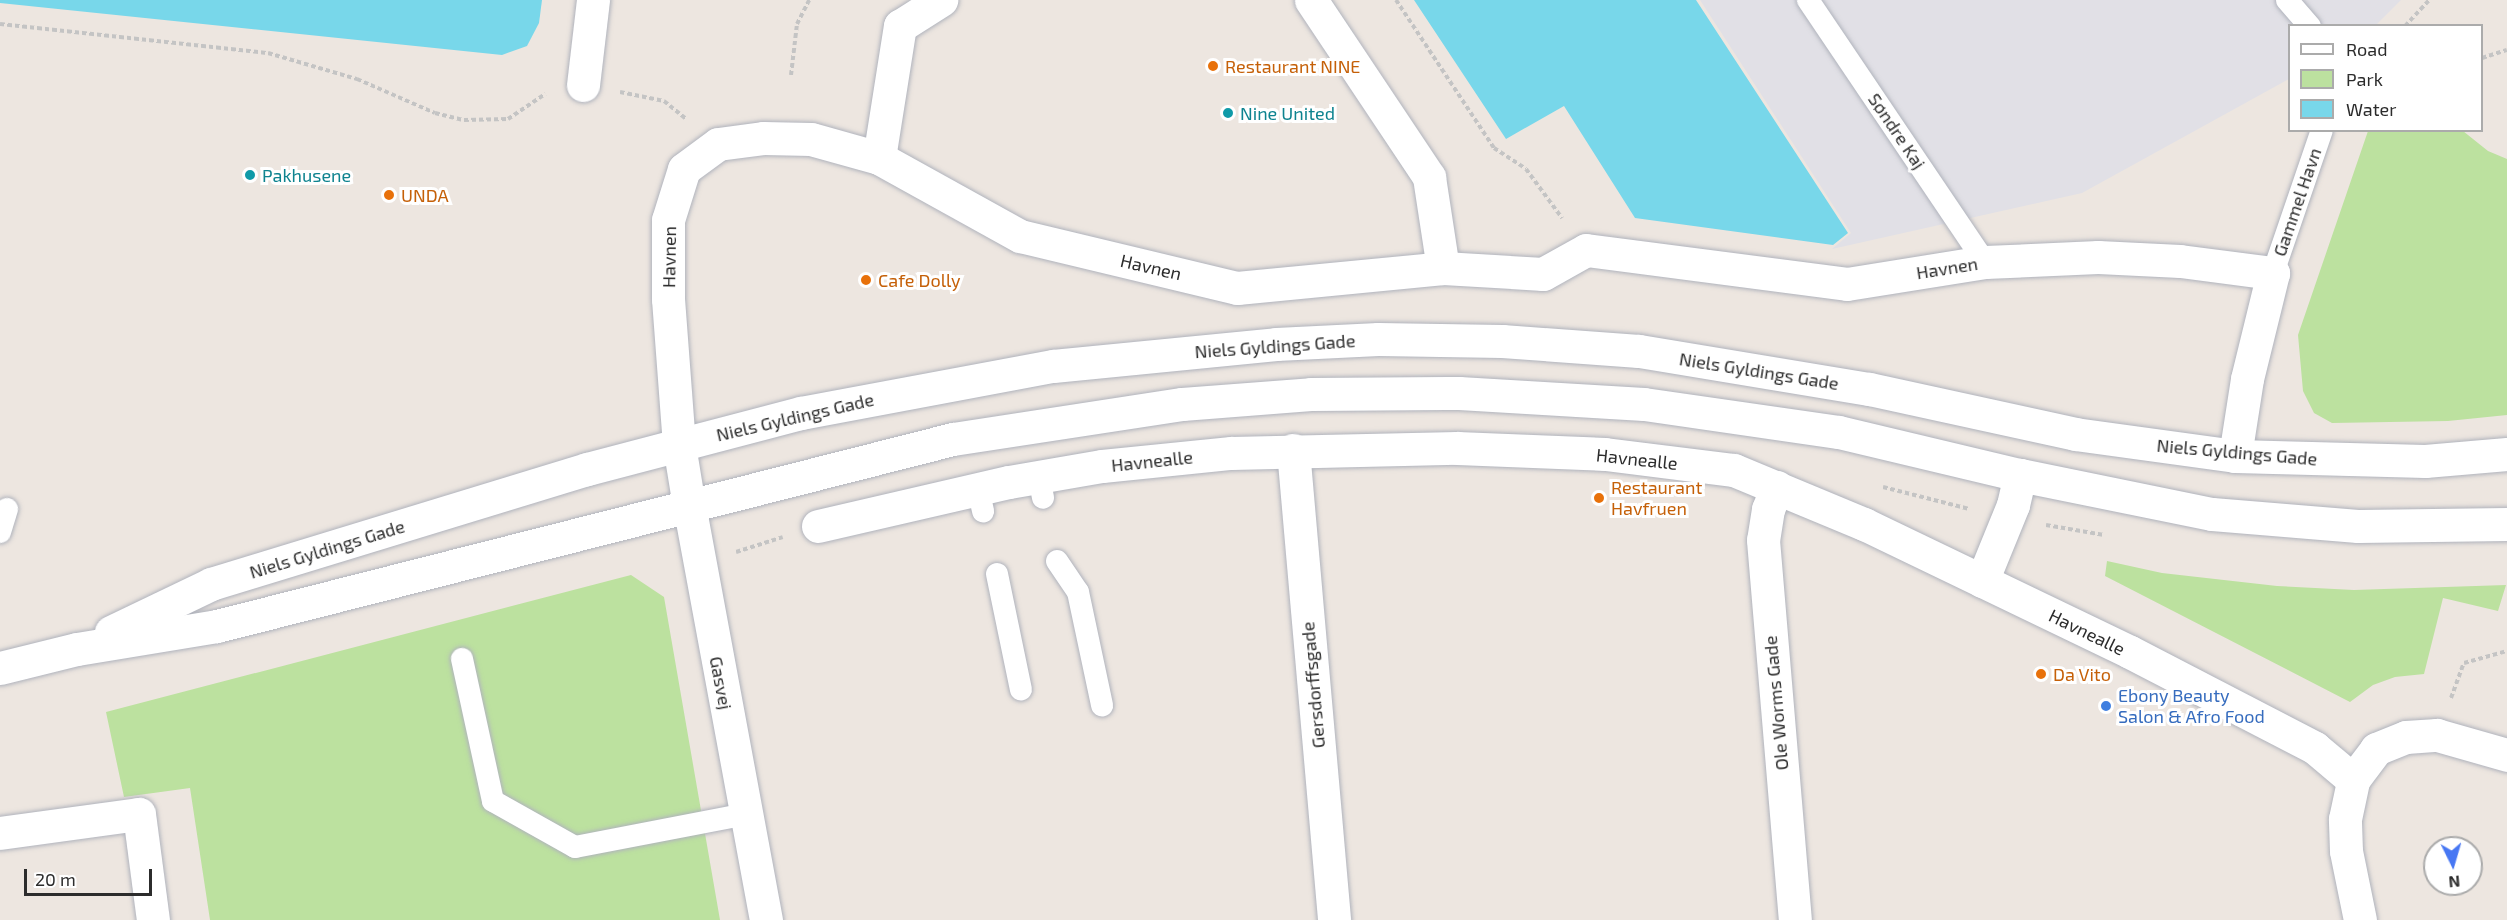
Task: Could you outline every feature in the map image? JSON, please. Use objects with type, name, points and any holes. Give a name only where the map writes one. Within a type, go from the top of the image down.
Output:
[{"type":"street","points":[[583,84],[593,0]]},
{"type":"street","points":[[879,158],[900,26],[941,0]]},
{"type":"street","points":[[1311,0],[1429,177],[1443,268]]},
{"type":"street","name":"Havnen","points":[[679,445],[668,299],[668,220],[684,169],[718,144],[763,138],[811,139],[879,158],[1020,236],[1237,288],[1443,268],[1543,274],[1586,250],[1846,284],[1985,262],[2098,257],[2180,261],[2273,273]]},
{"type":"street","points":[[2235,456],[2247,379],[2273,273]]},
{"type":"street","name":"Niels Gyldings Gade","points":[[77,649],[211,584],[679,445],[801,413],[1053,366],[1276,344],[1378,339],[1502,341],[1639,351],[1869,389],[2075,434],[2235,456],[2425,461],[2507,454]]},
{"type":"street","name":"Niels Gyldings Gade","points":[[0,668],[77,649],[217,626],[953,438],[1182,404],[1311,394],[1459,393],[1644,404],[1839,432],[2020,475],[2212,514],[2358,526],[2507,524]]},
{"type":"street","name":"Gasvej","points":[[679,445],[698,565],[766,920]]},
{"type":"street","name":"Havnealle","points":[[818,526],[1041,488],[1102,466],[1293,450],[1457,448],[1605,454],[1734,470],[1777,487],[1982,581],[2315,748],[2353,780]]},
{"type":"street","name":"Gersdorffsgade","points":[[1293,450],[1334,920]]},
{"type":"street","points":[[1982,581],[2013,505],[2020,475]]},
{"type":"street","name":"Ole Worms Gade","points":[[1777,487],[1768,509],[1763,540],[1795,920]]},
{"type":"street","points":[[2360,920],[2346,851],[2345,819],[2353,780],[2376,749],[2406,737],[2437,735],[2507,755]]},
{"type":"street","points":[[0,833],[139,814],[153,920]]},
{"type":"lane","name":"Søndre Kaj","points":[[1808,0],[1985,262]]},
{"type":"lane","points":[[2287,0],[2308,24]]},
{"type":"lane","name":"Gammel Havn","points":[[2273,273],[2321,132]]},
{"type":"lane","points":[[0,531],[7,509]]},
{"type":"lane","points":[[1057,561],[1078,592],[1102,705]]},
{"type":"lane","points":[[997,574],[1021,690]]},
{"type":"lane","points":[[462,659],[493,801],[575,847],[746,814]]},
{"type":"path","points":[[791,75],[797,24],[808,0]]},
{"type":"path","points":[[1396,0],[1494,148],[1526,169],[1586,250]]},
{"type":"path","points":[[2407,24],[2429,0]]},
{"type":"path","points":[[0,24],[268,53],[357,79],[435,113],[464,120],[508,119],[537,103],[556,81],[583,84],[663,101],[718,144]]},
{"type":"path","points":[[2483,57],[2507,50]]},
{"type":"path","points":[[698,565],[818,526]]},
{"type":"path","points":[[2437,735],[2464,663],[2507,651]]},
{"type":"shaded area","points":[[1700,0],[2401,0],[2377,24],[2288,24],[2288,80],[2082,193],[1832,249],[1851,233]]},
{"type":"green space","points":[[2368,132],[2464,132],[2488,151],[2507,159],[2507,415],[2448,421],[2332,423],[2314,413],[2303,391],[2298,335]]},
{"type":"green space","points":[[2107,561],[2162,573],[2277,586],[2354,590],[2506,585],[2498,611],[2443,598],[2424,674],[2395,677],[2373,685],[2350,702],[2105,576]]},
{"type":"green space","points":[[631,575],[664,597],[720,920],[210,920],[190,788],[124,797],[106,712]]},
{"type":"water","points":[[0,0],[542,0],[539,23],[527,46],[502,55],[0,3]]},
{"type":"water","points":[[1414,0],[1696,0],[1848,233],[1833,245],[1635,218],[1564,106],[1506,139]]},
{"type":"place","name":"Restaurant NINE","points":[[1213,66]]},
{"type":"place","name":"Nine United","points":[[1228,113]]},
{"type":"place","name":"Pakhusene","points":[[250,175]]},
{"type":"place","name":"UNDA","points":[[389,195]]},
{"type":"place","name":"Cafe Dolly","points":[[866,280]]},
{"type":"place","name":"Restaurant Havfruen","points":[[1599,498]]},
{"type":"place","name":"Da Vito","points":[[2041,674]]},
{"type":"place","name":"Ebony Beauty Salon & Afro Food","points":[[2106,706]]}]
